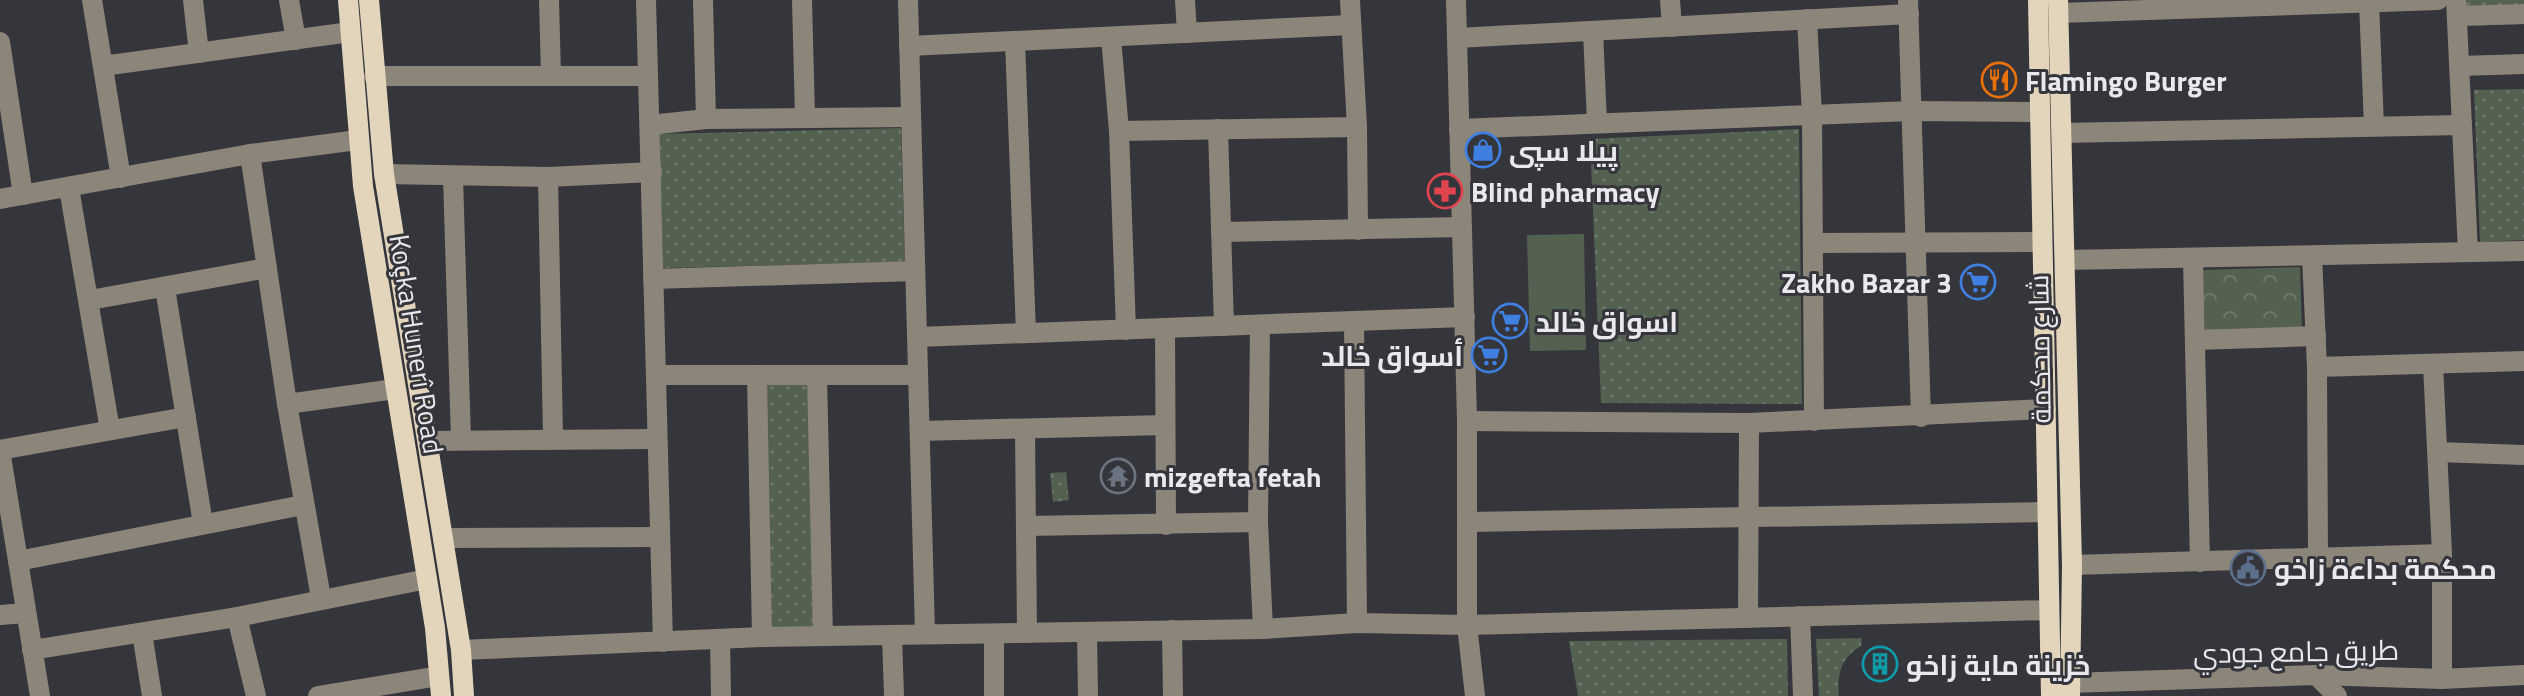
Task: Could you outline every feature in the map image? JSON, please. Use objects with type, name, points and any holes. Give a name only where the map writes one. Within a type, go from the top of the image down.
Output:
[{"type":"main road","name":"Koçka Hunerî Road","points":[[348,0],[358,140],[387,345],[427,579],[440,686]]},
{"type":"main road","points":[[369,0],[384,174],[461,650],[464,696]]},
{"type":"main road","name":"شارع محكمة","points":[[2038,0],[2051,696]]},
{"type":"main road","name":"شارع محكمة","points":[[2058,7],[2072,565],[2070,689]]},
{"type":"main road","points":[[387,345],[412,341]]},
{"type":"street","points":[[92,0],[121,178]]},
{"type":"street","points":[[193,0],[199,53]]},
{"type":"street","points":[[289,0],[296,40]]},
{"type":"street","points":[[549,0],[551,75]]},
{"type":"street","points":[[646,0],[663,642]]},
{"type":"street","points":[[703,0],[706,119]]},
{"type":"street","points":[[802,0],[805,117]]},
{"type":"street","points":[[908,0],[925,633]]},
{"type":"street","points":[[1185,0],[1187,33]]},
{"type":"street","points":[[1350,0],[1357,127],[1358,230]]},
{"type":"street","points":[[1456,0],[1467,421],[1467,625],[1475,696]]},
{"type":"street","points":[[1670,0],[1672,27]]},
{"type":"street","points":[[2058,7],[2438,0]]},
{"type":"street","points":[[2369,2],[2374,126]]},
{"type":"street","points":[[1457,38],[1807,19],[1909,7],[1921,417]]},
{"type":"street","points":[[2468,252],[2457,8],[2524,14]]},
{"type":"street","points":[[1807,19],[1812,115],[1814,421]]},
{"type":"street","points":[[909,46],[1351,25]]},
{"type":"street","points":[[1593,31],[1597,123]]},
{"type":"street","points":[[103,66],[350,32]]},
{"type":"street","points":[[1111,37],[1119,131],[1126,330]]},
{"type":"street","points":[[1015,41],[1026,333]]},
{"type":"street","points":[[0,42],[4,93],[23,195]]},
{"type":"street","points":[[2460,66],[2524,64]]},
{"type":"street","points":[[374,76],[648,76]]},
{"type":"street","points":[[1459,129],[1912,111],[2040,112]]},
{"type":"street","points":[[650,125],[706,119],[911,117]]},
{"type":"street","points":[[2062,133],[2462,125]]},
{"type":"street","points":[[1119,131],[1357,127]]},
{"type":"street","points":[[1218,129],[1224,326]]},
{"type":"street","points":[[0,199],[250,154],[358,140]]},
{"type":"street","points":[[250,154],[303,505],[321,598]]},
{"type":"street","points":[[384,174],[548,177],[652,172]]},
{"type":"street","points":[[453,177],[461,440]]},
{"type":"street","points":[[548,177],[553,437]]},
{"type":"street","points":[[69,188],[110,430]]},
{"type":"street","points":[[1221,232],[1462,227]]},
{"type":"street","points":[[1813,243],[1916,240],[2041,242]]},
{"type":"street","points":[[2065,260],[2524,251]]},
{"type":"street","points":[[2312,256],[2317,367],[2318,558]]},
{"type":"street","points":[[2193,259],[2200,562]]},
{"type":"street","points":[[90,300],[267,268]]},
{"type":"street","points":[[653,279],[915,271]]},
{"type":"street","points":[[165,288],[203,524]]},
{"type":"street","points":[[917,337],[1465,317]]},
{"type":"street","points":[[1354,322],[1357,623]]},
{"type":"street","points":[[1260,325],[1258,522],[1263,629]]},
{"type":"street","points":[[1165,328],[1166,525]]},
{"type":"street","points":[[2196,340],[2316,336]]},
{"type":"street","points":[[2317,367],[2524,361]]},
{"type":"street","points":[[2433,364],[2442,554],[2442,679]]},
{"type":"street","points":[[657,375],[918,375]]},
{"type":"street","points":[[817,376],[823,636]]},
{"type":"street","points":[[757,377],[762,637]]},
{"type":"street","points":[[287,404],[395,389]]},
{"type":"street","points":[[1467,421],[1749,423],[2046,409]]},
{"type":"street","points":[[40,696],[18,561],[6,519],[0,450],[186,417]]},
{"type":"street","points":[[1748,618],[1749,423]]},
{"type":"street","points":[[920,431],[1165,425]]},
{"type":"street","points":[[1025,430],[1027,633]]},
{"type":"street","points":[[428,441],[553,437],[656,439]]},
{"type":"street","points":[[2438,452],[2524,455]]},
{"type":"street","points":[[18,561],[303,505]]},
{"type":"street","points":[[1467,522],[2047,512]]},
{"type":"street","points":[[1026,526],[1258,522]]},
{"type":"street","points":[[443,538],[660,537]]},
{"type":"street","points":[[2072,565],[2442,554]]},
{"type":"street","points":[[32,650],[237,617],[427,579]]},
{"type":"street","points":[[461,650],[762,637],[1263,629],[1357,623],[1467,625],[2048,610]]},
{"type":"street","points":[[0,615],[26,613]]},
{"type":"street","points":[[1800,616],[1803,696]]},
{"type":"street","points":[[237,617],[256,696]]},
{"type":"street","points":[[1172,630],[1173,696]]},
{"type":"street","points":[[1087,632],[1088,696]]},
{"type":"street","points":[[142,633],[152,696]]},
{"type":"street","points":[[994,634],[994,696]]},
{"type":"street","points":[[892,636],[894,696]]},
{"type":"street","points":[[720,639],[721,696]]},
{"type":"street","points":[[2316,675],[2337,696]]},
{"type":"street","name":"طريق جامع جودي","points":[[2070,689],[2164,689],[2316,675],[2442,679],[2524,675]]},
{"type":"street","points":[[318,696],[440,686]]},
{"type":"green space","points":[[2462,0],[2524,0],[2524,24],[2463,26]]},
{"type":"green space","points":[[2524,89],[2524,240],[2480,242],[2474,90]]},
{"type":"green space","points":[[901,128],[905,262],[663,268],[659,134]]},
{"type":"green space","points":[[1799,129],[1802,404],[1601,403],[1590,139]]},
{"type":"green space","points":[[1584,234],[1586,350],[1530,351],[1527,235]]},
{"type":"green space","points":[[2300,267],[2302,331],[2205,334],[2203,270]]},
{"type":"green space","points":[[763,384],[810,384],[815,628],[768,629]]},
{"type":"green space","points":[[1066,472],[1069,500],[1053,502],[1050,473]]},
{"type":"green space","points":[[1862,638],[1861,646],[1842,667],[1839,696],[1819,696],[1816,639]]},
{"type":"green space","points":[[1787,639],[1788,696],[1578,696],[1569,641]]},
{"type":"place","name":"Flamingo Burger","points":[[1999,80]]},
{"type":"place","name":"پيلا سپى","points":[[1483,150]]},
{"type":"place","name":"Blind pharmacy","points":[[1445,191]]},
{"type":"place","name":"Zakho Bazar 3","points":[[1978,282]]},
{"type":"place","name":"اسواق خالد","points":[[1510,321]]},
{"type":"place","name":"أسواق خالد","points":[[1489,355]]},
{"type":"place","name":"mizgefta fetah","points":[[1118,476]]},
{"type":"place","name":"محكمة بداءة زاخو","points":[[2248,568]]},
{"type":"place","name":"خزينة ماية زاخو","points":[[1880,664]]}]
